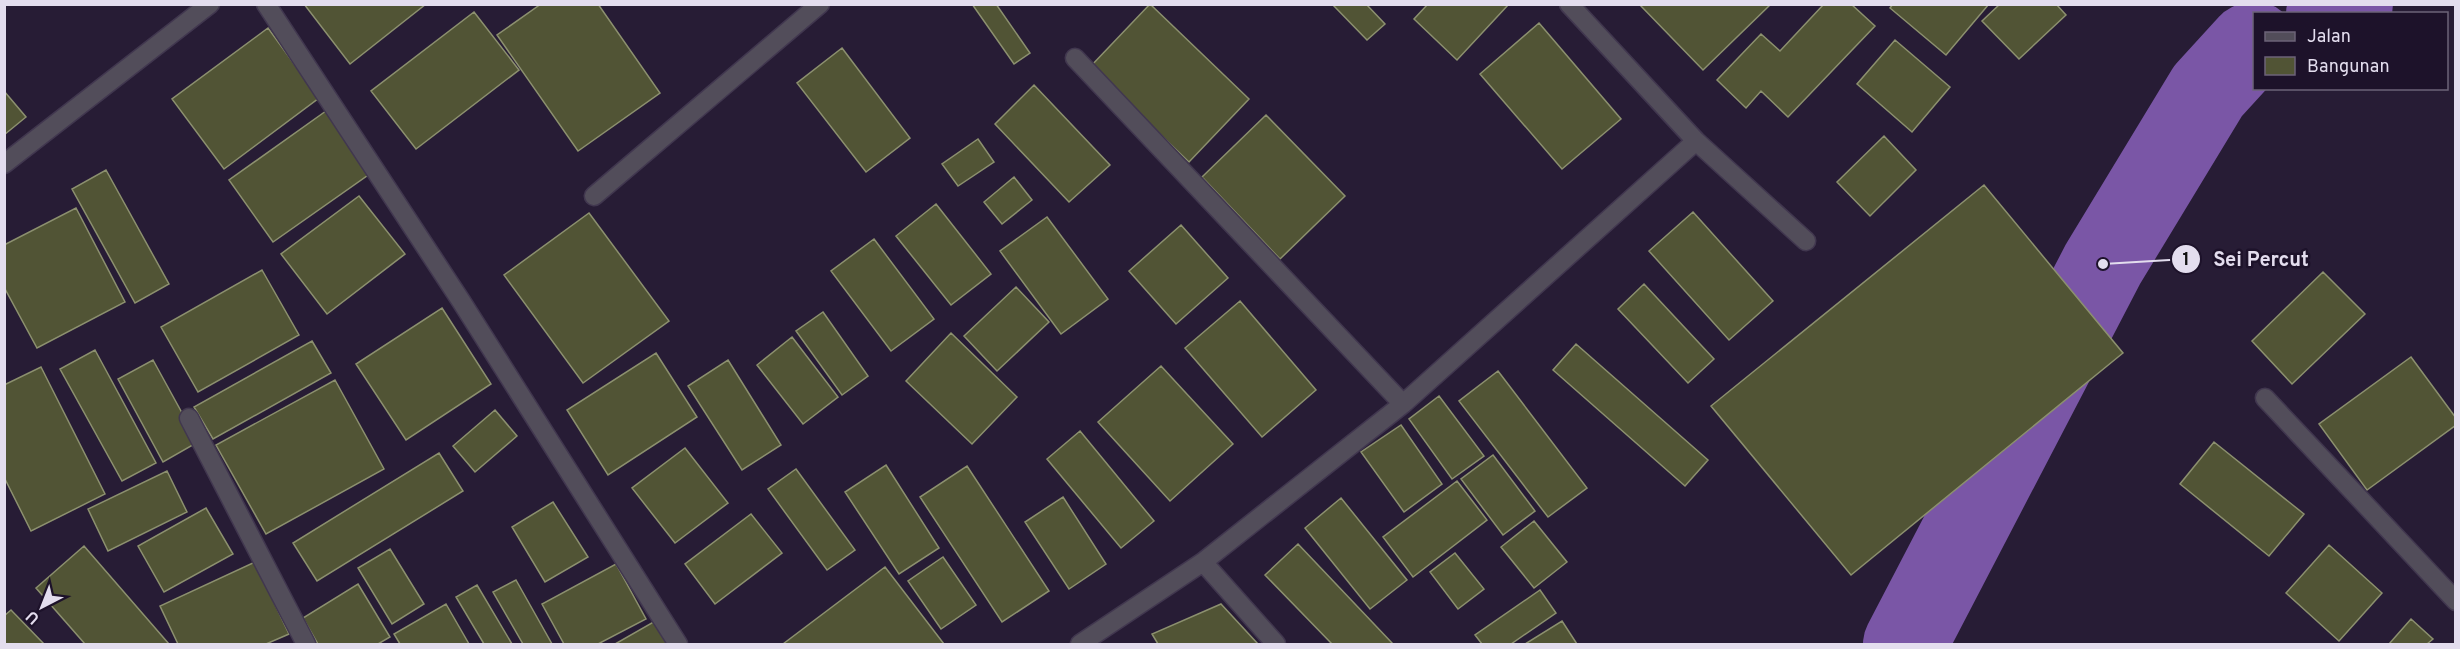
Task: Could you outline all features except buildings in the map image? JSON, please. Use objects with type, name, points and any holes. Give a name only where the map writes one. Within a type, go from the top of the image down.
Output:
[{"type":"street","points":[[4,164],[210,4]]},
{"type":"street","points":[[266,4],[467,311],[678,645]]},
{"type":"street","points":[[594,196],[820,4]]},
{"type":"street","points":[[1569,4],[1696,141],[1806,241]]},
{"type":"street","points":[[1075,58],[1403,404]]},
{"type":"street","points":[[1080,645],[1203,562],[1403,404],[1696,141]]},
{"type":"street","points":[[2265,398],[2456,601]]},
{"type":"street","points":[[189,418],[306,645]]},
{"type":"street","points":[[1203,562],[1276,645]]},
{"type":"waterway","points":[[2333,12],[2351,4]]},
{"type":"waterway","points":[[1905,644],[2103,264],[2208,91],[2253,44]]},
{"type":"place","name":"Sei Percut","points":[[2103,264]]}]
